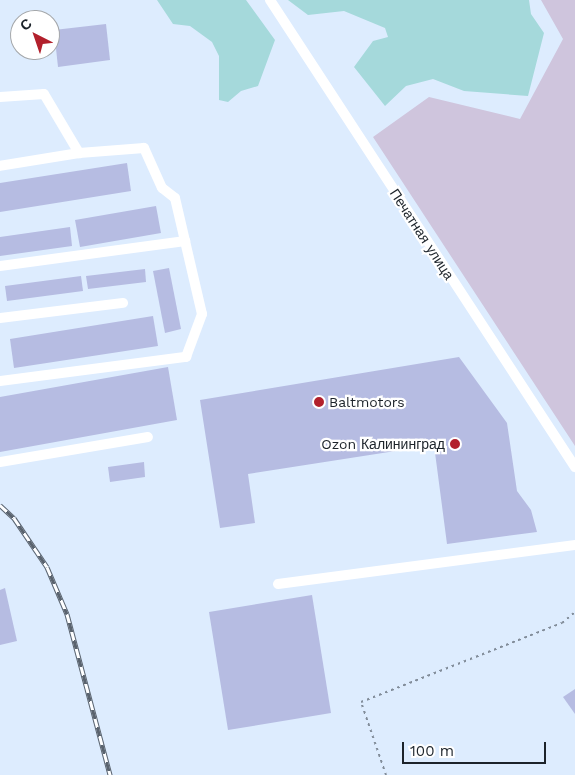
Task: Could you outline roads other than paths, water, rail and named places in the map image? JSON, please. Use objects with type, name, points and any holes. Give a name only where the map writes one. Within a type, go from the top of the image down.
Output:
[{"type":"street","name":"Печатная улица","points":[[270,0],[575,467]]},
{"type":"street","points":[[0,97],[44,94],[79,153]]},
{"type":"street","points":[[0,166],[79,153],[144,148],[162,188],[175,198],[202,314],[186,357],[0,381]]},
{"type":"street","points":[[0,266],[185,241]]},
{"type":"street","points":[[0,318],[123,303]]},
{"type":"street","points":[[0,462],[148,437]]},
{"type":"street","points":[[278,584],[575,545]]},
{"type":"railway","points":[[0,505],[14,518],[47,567],[67,614],[110,775]]},
{"type":"place","name":"Baltmotors","points":[[319,402]]},
{"type":"place","name":"Ozon Калининград","points":[[455,444]]}]
